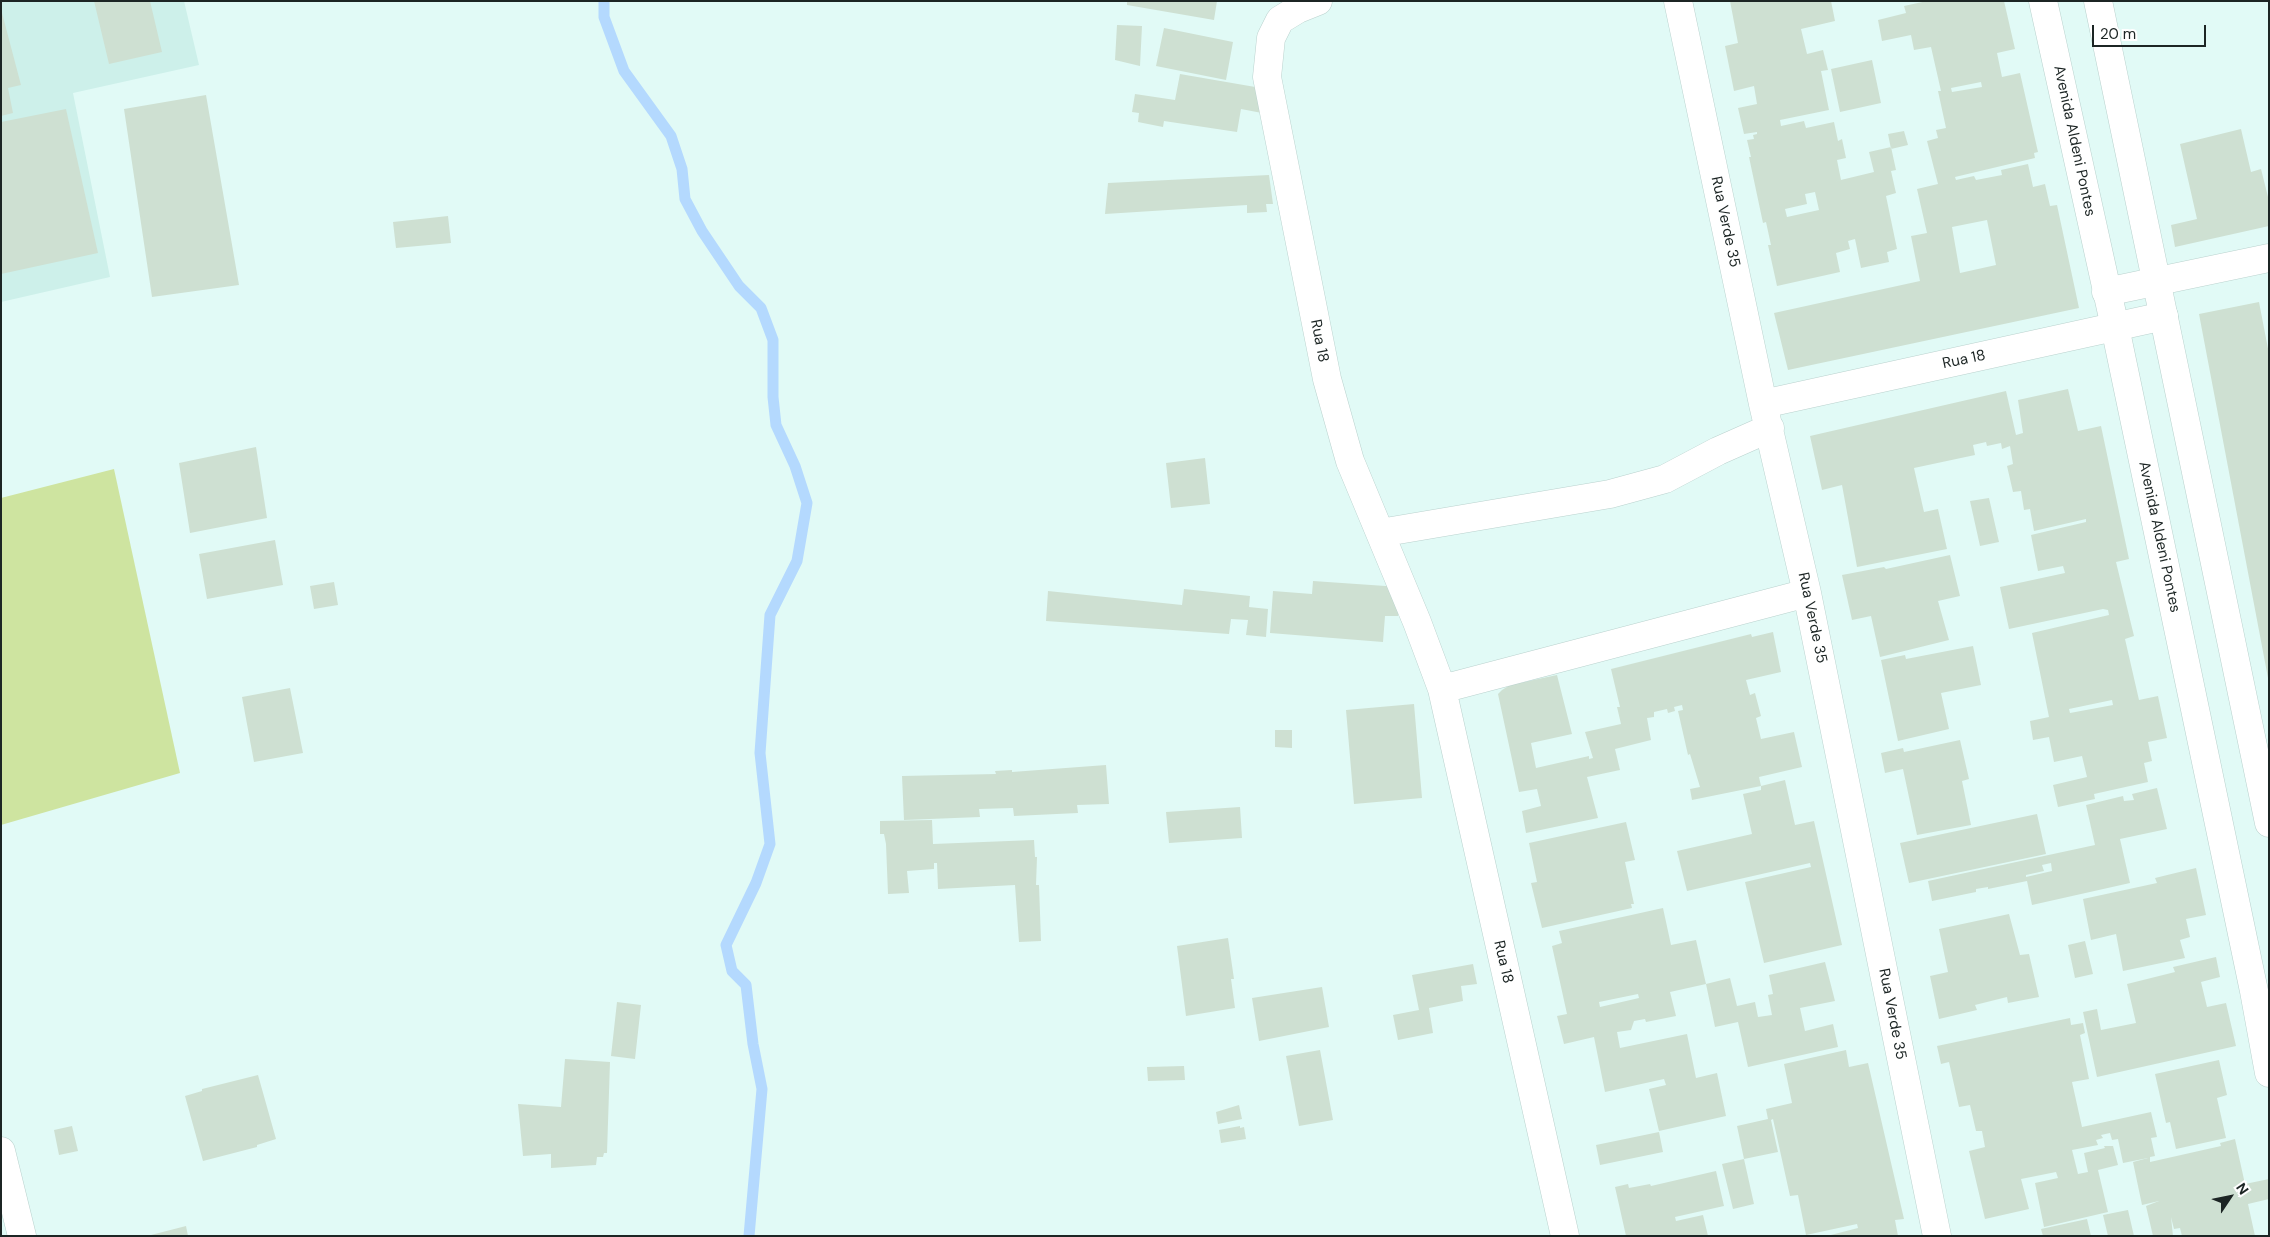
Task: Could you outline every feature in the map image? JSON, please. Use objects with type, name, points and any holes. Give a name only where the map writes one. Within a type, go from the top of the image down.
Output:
[{"type":"street","name":"Rua 18","points":[[1318,1],[1298,9],[1280,20],[1271,38],[1267,77],[1327,379],[1350,461],[1442,689],[1565,1236]]},
{"type":"street","name":"Rua Verde 35","points":[[1678,1],[1766,416],[1807,593],[1937,1236]]},
{"type":"street","name":"Avenida Aldeni Pontes","points":[[2043,1],[2115,328],[2254,992],[2269,1073]]},
{"type":"street","points":[[2098,1],[2269,823]]},
{"type":"street","points":[[2106,292],[2157,283],[2269,258]]},
{"type":"street","name":"Rua 18","points":[[1380,532],[1610,494],[1665,480],[1718,451],[1766,416],[2164,316]]},
{"type":"street","points":[[1442,689],[1807,593]]},
{"type":"street","points":[[1,1151],[22,1236]]},
{"type":"shaded area","points":[[1,1],[184,1],[199,65],[73,93],[110,277],[1,302]]},
{"type":"green space","points":[[114,469],[180,773],[1,825],[1,498]]},
{"type":"building","points":[[94,1],[150,1],[162,52],[109,64]]},
{"type":"building","points":[[1127,1],[1217,1],[1214,20],[1127,5]]},
{"type":"building","points":[[1730,1],[1831,1],[1835,21],[1801,29],[1807,54],[1823,50],[1828,70],[1821,71],[1829,110],[1780,120],[1781,126],[1804,121],[1806,128],[1834,122],[1838,141],[1842,139],[1846,158],[1837,160],[1841,180],[1874,172],[1869,152],[1891,147],[1896,170],[1891,171],[1896,193],[1886,196],[1897,249],[1887,252],[1889,262],[1861,268],[1855,239],[1848,241],[1850,249],[1836,253],[1840,272],[1777,286],[1768,245],[1771,245],[1766,222],[1763,223],[1749,157],[1751,157],[1747,140],[1754,139],[1753,135],[1757,134],[1757,132],[1744,134],[1738,108],[1757,104],[1754,86],[1734,91],[1725,46],[1738,43]],"holes":[[[1815,192],[1819,210],[1787,217],[1785,209],[1807,204],[1805,194]]]},
{"type":"building","points":[[1927,1],[2004,1],[2015,49],[1997,53],[2002,77],[2020,73],[2038,152],[2034,153],[2035,158],[1955,177],[1956,180],[1974,176],[1976,180],[2002,175],[2001,170],[2028,164],[2033,187],[2045,184],[2050,206],[2057,205],[2079,308],[1788,370],[1774,313],[1920,281],[1911,236],[1927,233],[1917,189],[1938,184],[1927,141],[1938,138],[1936,130],[1946,128],[1938,91],[1941,91],[1931,47],[1914,50],[1911,35],[1882,41],[1878,20],[1906,13],[1904,6]],"holes":[[[1981,82],[1982,87],[1952,92],[1951,88]],[[1987,220],[1996,265],[1960,273],[1952,227]]]},
{"type":"building","points":[[1,9],[21,85],[8,88],[13,113],[1,116]]},
{"type":"building","points":[[1117,25],[1142,26],[1140,66],[1115,60]]},
{"type":"building","points":[[1164,28],[1233,42],[1226,80],[1156,66]]},
{"type":"building","points":[[1872,60],[1881,103],[1840,112],[1831,69]]},
{"type":"building","points":[[1180,74],[1261,88],[1262,113],[1241,109],[1237,132],[1164,121],[1163,127],[1138,122],[1139,113],[1132,112],[1135,94],[1175,100]]},
{"type":"building","points":[[206,95],[239,285],[152,297],[124,109]]},
{"type":"building","points":[[66,109],[98,253],[1,274],[1,122]]},
{"type":"building","points":[[2241,129],[2251,172],[2261,169],[2269,201],[2269,226],[2175,247],[2171,225],[2197,219],[2180,144]]},
{"type":"building","points":[[1904,131],[1908,145],[1891,149],[1888,134]]},
{"type":"building","points":[[1269,175],[1273,204],[1266,204],[1267,212],[1247,213],[1247,205],[1105,214],[1108,183]]},
{"type":"building","points":[[448,216],[451,243],[396,248],[393,222]]},
{"type":"building","points":[[2259,302],[2269,354],[2268,678],[2199,314]]},
{"type":"building","points":[[2068,389],[2078,431],[2101,426],[2129,559],[2116,562],[2134,636],[2125,639],[2139,700],[2158,696],[2167,738],[2148,742],[2152,761],[2144,763],[2148,782],[2094,794],[2095,799],[2058,807],[2053,785],[2087,777],[2082,756],[2054,762],[2049,737],[2033,740],[2030,721],[2049,717],[2032,633],[2109,615],[2108,610],[2103,609],[2009,629],[2000,587],[2065,573],[2063,566],[2038,571],[2031,535],[2086,522],[2086,519],[2034,531],[2030,509],[2024,510],[2021,491],[2013,492],[2007,466],[2013,464],[2010,446],[2002,449],[2001,443],[1987,446],[1986,442],[1973,445],[1975,455],[1914,468],[1924,512],[1938,509],[1947,549],[1857,567],[1842,485],[1822,490],[1810,436],[2006,391],[2016,435],[2023,433],[2018,400]],"holes":[[[2112,700],[2113,705],[2070,713],[2069,709]]]},
{"type":"building","points":[[256,447],[267,518],[190,533],[179,463]]},
{"type":"building","points":[[1205,458],[1210,504],[1171,508],[1166,463]]},
{"type":"building","points":[[1989,498],[1999,542],[1980,546],[1970,501]]},
{"type":"building","points":[[275,540],[283,585],[207,599],[199,554]]},
{"type":"building","points":[[1950,555],[1960,596],[1938,601],[1949,640],[1880,657],[1871,616],[1852,620],[1842,575],[1884,567],[1886,569]]},
{"type":"building","points":[[1313,581],[1400,587],[1398,616],[1385,616],[1383,642],[1270,633],[1273,591],[1312,594]]},
{"type":"building","points":[[334,582],[338,605],[314,609],[310,586]]},
{"type":"building","points":[[1184,589],[1250,596],[1249,607],[1268,609],[1266,637],[1246,635],[1248,620],[1231,619],[1229,634],[1046,621],[1048,591],[1182,605]]},
{"type":"building","points":[[1773,632],[1781,672],[1746,680],[1750,695],[1755,693],[1761,716],[1756,718],[1761,739],[1794,732],[1802,767],[1759,777],[1761,786],[1692,800],[1690,789],[1700,787],[1690,754],[1688,755],[1678,711],[1683,710],[1682,705],[1674,707],[1675,711],[1668,713],[1667,709],[1654,712],[1654,717],[1647,718],[1651,740],[1615,749],[1620,770],[1587,777],[1598,818],[1526,833],[1522,811],[1541,806],[1537,789],[1519,792],[1498,694],[1502,690],[1510,685],[1557,675],[1572,734],[1531,743],[1536,768],[1589,756],[1589,759],[1593,758],[1585,732],[1621,724],[1617,707],[1620,707],[1611,669],[1751,634],[1752,637]]},
{"type":"building","points":[[1973,646],[1981,685],[1941,693],[1949,729],[1898,741],[1881,660],[1905,655],[1906,659]]},
{"type":"building","points":[[290,688],[303,753],[254,762],[242,697]]},
{"type":"building","points":[[1414,704],[1422,798],[1354,804],[1346,710]]},
{"type":"building","points":[[1275,730],[1292,730],[1292,748],[1275,747]]},
{"type":"building","points":[[1960,740],[1969,779],[1962,781],[1971,825],[1917,835],[1903,769],[1885,773],[1881,753],[1903,748],[1904,752]]},
{"type":"building","points":[[1106,765],[1109,804],[1077,805],[1078,813],[1014,816],[1013,808],[979,809],[980,817],[904,820],[902,776],[996,774],[995,771],[1012,770],[1012,772]]},
{"type":"building","points":[[1785,780],[1795,825],[1814,821],[1842,945],[1764,963],[1745,882],[1811,867],[1810,863],[1687,891],[1677,851],[1752,834],[1743,794],[1761,790],[1761,786]]},
{"type":"building","points":[[2157,788],[2167,829],[2120,839],[2130,883],[2032,905],[2027,881],[1988,889],[1988,887],[1976,889],[1976,892],[1932,901],[1928,881],[2095,845],[2086,805],[2123,796],[2124,801],[2134,800],[2132,794]],"holes":[[[2051,863],[2052,871],[2026,877],[2026,875],[2044,871],[2042,865]]]},
{"type":"building","points":[[1240,807],[1242,838],[1169,843],[1166,812]]},
{"type":"building","points":[[2037,814],[2046,854],[1909,883],[1900,843]]},
{"type":"building","points":[[932,820],[933,844],[1034,840],[1035,857],[1037,857],[1036,885],[1039,885],[1041,941],[1019,942],[1015,885],[938,889],[937,863],[934,863],[934,869],[907,871],[909,893],[888,894],[886,844],[884,834],[880,834],[880,821]]},
{"type":"building","points":[[1626,822],[1635,860],[1625,862],[1634,904],[1631,904],[1632,908],[1542,928],[1531,883],[1537,882],[1529,843]]},
{"type":"building","points":[[2196,868],[2206,915],[2186,919],[2190,937],[2180,940],[2185,958],[2123,971],[2116,934],[2091,940],[2083,899],[2157,883],[2155,878]]},
{"type":"building","points":[[1663,908],[1671,945],[1696,940],[1706,984],[1670,992],[1676,1016],[1646,1022],[1645,1019],[1634,1021],[1631,1030],[1617,1032],[1620,1048],[1687,1034],[1696,1078],[1717,1073],[1726,1116],[1659,1131],[1649,1089],[1666,1085],[1664,1079],[1605,1092],[1594,1037],[1564,1044],[1557,1016],[1567,1014],[1552,946],[1562,943],[1559,931]],"holes":[[[1638,994],[1639,998],[1600,1007],[1599,1002]]]},
{"type":"building","points":[[2009,914],[2020,955],[2029,954],[2039,997],[2008,1003],[2007,997],[1975,1005],[1977,1010],[1939,1019],[1930,976],[1948,972],[1939,929]]},
{"type":"building","points":[[1228,938],[1234,979],[1231,979],[1235,1008],[1186,1016],[1177,946]]},
{"type":"building","points":[[2085,941],[2093,974],[2075,978],[2068,945]]},
{"type":"building","points":[[2216,957],[2220,977],[2201,982],[2207,1007],[2226,1003],[2236,1046],[2097,1077],[2083,1012],[2097,1009],[2101,1030],[2136,1023],[2127,984],[2175,972],[2173,967]]},
{"type":"building","points":[[1825,962],[1835,1001],[1800,1008],[1805,1031],[1833,1024],[1838,1047],[1748,1067],[1738,1022],[1715,1027],[1706,984],[1730,978],[1737,1006],[1755,1002],[1758,1017],[1772,1015],[1768,995],[1773,994],[1769,975]]},
{"type":"building","points":[[1473,964],[1477,984],[1461,986],[1463,1001],[1429,1008],[1433,1033],[1398,1040],[1393,1015],[1419,1010],[1412,975]]},
{"type":"building","points":[[1322,987],[1329,1027],[1259,1041],[1252,998]]},
{"type":"building","points":[[617,1002],[641,1005],[635,1059],[611,1056]]},
{"type":"building","points":[[2070,1018],[2071,1025],[2083,1023],[2085,1033],[2080,1035],[2089,1079],[2072,1082],[2082,1127],[2151,1112],[2157,1137],[2151,1138],[2155,1156],[2150,1157],[2150,1162],[2221,1146],[2220,1143],[2235,1139],[2245,1184],[2269,1179],[2269,1199],[2248,1204],[2255,1236],[2182,1236],[2180,1228],[2174,1229],[2171,1217],[2173,1236],[2153,1236],[2146,1206],[2159,1201],[2142,1205],[2133,1162],[2148,1158],[2123,1163],[2118,1139],[2112,1140],[2110,1133],[2101,1135],[2103,1138],[2096,1140],[2098,1145],[2072,1150],[2078,1174],[2088,1172],[2084,1153],[2105,1148],[2104,1146],[2113,1146],[2118,1165],[2098,1170],[2108,1212],[2044,1227],[2035,1183],[2058,1178],[2056,1172],[2021,1179],[2029,1209],[1985,1219],[1969,1151],[1985,1147],[1982,1131],[1976,1131],[1970,1105],[1959,1107],[1949,1062],[1941,1064],[1937,1046]]},
{"type":"building","points":[[1320,1050],[1333,1120],[1299,1126],[1286,1056]]},
{"type":"building","points":[[1846,1050],[1849,1067],[1868,1063],[1904,1219],[1895,1220],[1898,1236],[1827,1236],[1858,1228],[1857,1224],[1806,1235],[1798,1195],[1790,1196],[1773,1119],[1771,1120],[1778,1152],[1744,1159],[1737,1126],[1768,1119],[1766,1109],[1792,1103],[1784,1064]]},
{"type":"building","points":[[565,1059],[610,1062],[607,1153],[604,1153],[603,1157],[597,1157],[596,1165],[551,1168],[551,1154],[523,1156],[518,1104],[561,1107]]},
{"type":"building","points":[[2219,1060],[2227,1095],[2217,1098],[2226,1138],[2176,1149],[2170,1122],[2166,1123],[2155,1074]]},
{"type":"building","points":[[1184,1066],[1185,1080],[1148,1081],[1147,1067]]},
{"type":"building","points":[[258,1075],[276,1139],[257,1145],[257,1147],[203,1161],[185,1096],[202,1091],[202,1089]]},
{"type":"building","points":[[1239,1105],[1242,1119],[1218,1124],[1216,1112]]},
{"type":"building","points":[[72,1126],[78,1151],[59,1155],[54,1130]]},
{"type":"building","points":[[1240,1126],[1240,1128],[1244,1127],[1246,1139],[1221,1143],[1219,1130]]},
{"type":"building","points":[[1659,1132],[1663,1152],[1600,1165],[1596,1145]]},
{"type":"building","points":[[1744,1159],[1754,1204],[1733,1209],[1722,1164]]},
{"type":"building","points":[[1716,1171],[1724,1206],[1675,1217],[1676,1221],[1703,1215],[1708,1236],[1626,1236],[1615,1187],[1628,1184],[1629,1188],[1650,1184],[1651,1186]]},
{"type":"building","points":[[2128,1210],[2134,1236],[2108,1236],[2103,1215]]},
{"type":"building","points":[[2087,1219],[2091,1236],[2043,1236],[2041,1229]]},
{"type":"building","points":[[186,1226],[188,1236],[151,1236],[151,1235]]},
{"type":"waterway","points":[[604,1],[604,17],[624,71],[671,136],[682,169],[685,199],[702,231],[739,286],[761,308],[773,340],[773,397],[776,425],[795,466],[807,503],[797,561],[770,615],[760,753],[770,844],[756,883],[726,945],[732,971],[746,985],[753,1044],[762,1089],[749,1236]]}]
